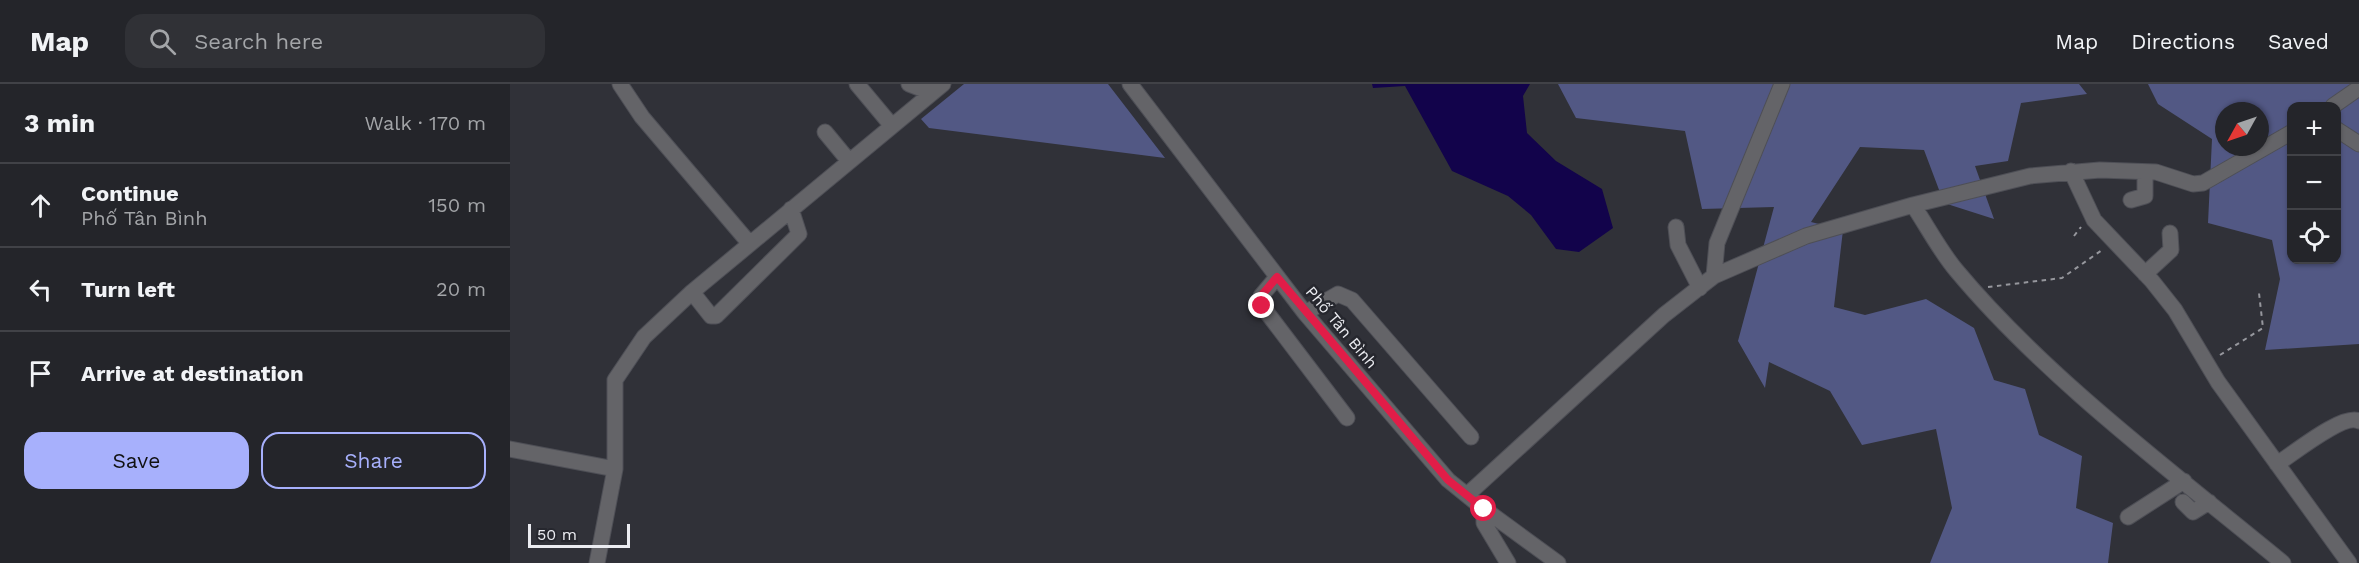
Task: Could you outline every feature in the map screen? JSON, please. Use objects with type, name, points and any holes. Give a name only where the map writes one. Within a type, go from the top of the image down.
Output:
[{"type":"street","points":[[620,84],[642,117],[750,244]]},
{"type":"street","points":[[857,84],[892,126]]},
{"type":"street","points":[[909,84],[922,89],[942,84]]},
{"type":"street","points":[[597,563],[615,469],[615,380],[637,345],[692,292],[942,84]]},
{"type":"street","name":"Phố Tân Bình","points":[[1130,84],[1305,313],[1448,480],[1558,563]]},
{"type":"street","points":[[1714,276],[1717,243],[1782,84]]},
{"type":"street","points":[[2338,102],[2359,88]]},
{"type":"street","points":[[825,132],[849,161]]},
{"type":"street","points":[[2341,132],[2359,144]]},
{"type":"street","points":[[1467,495],[1664,315],[1714,276],[1806,237],[1913,205],[2030,176],[2072,171],[2145,172],[2193,184],[2204,183],[2287,135]]},
{"type":"street","points":[[2072,171],[2087,210],[2175,310],[2207,363],[2349,563]]},
{"type":"street","points":[[2131,200],[2145,196],[2145,172]]},
{"type":"street","points":[[1913,205],[1954,268],[2007,327],[2184,481],[2283,563]]},
{"type":"street","points":[[692,292],[711,316],[716,316],[799,234],[791,209]]},
{"type":"street","points":[[1677,227],[1678,245],[1700,288]]},
{"type":"street","points":[[2145,274],[2171,250],[2170,233]]},
{"type":"street","points":[[1277,277],[1261,296],[1262,306],[1347,418]]},
{"type":"street","points":[[1305,313],[1338,294],[1352,300],[1471,437]]},
{"type":"street","points":[[2277,464],[2322,433],[2356,417]]},
{"type":"street","points":[[510,449],[615,469]]},
{"type":"street","points":[[2128,517],[2184,481]]},
{"type":"street","points":[[2183,502],[2193,512],[2209,502]]},
{"type":"street","points":[[1484,509],[1485,523],[1509,563]]},
{"type":"path","points":[[1976,292],[2004,283],[2062,278],[2114,242]]},
{"type":"path","points":[[2207,363],[2263,328],[2259,293]]},
{"type":"shaded area","points":[[964,84],[1108,84],[1165,158],[929,128],[921,119]]},
{"type":"shaded area","points":[[1372,84],[1530,84],[1523,96],[1527,133],[1556,161],[1602,189],[1613,228],[1579,252],[1556,249],[1531,215],[1508,196],[1452,171],[1405,86],[1373,88]]},
{"type":"shaded area","points":[[1558,84],[2079,84],[2087,94],[2021,103],[2008,161],[1975,166],[1994,219],[1944,203],[1924,150],[1860,147],[1811,222],[1843,230],[1834,307],[1865,315],[1926,299],[1974,328],[1994,380],[2025,389],[2039,435],[2082,456],[2076,508],[2113,523],[2108,563],[1930,563],[1952,508],[1936,429],[1862,445],[1830,391],[1769,362],[1765,388],[1738,341],[1774,207],[1702,209],[1685,131],[1576,118]]},
{"type":"shaded area","points":[[2148,84],[2359,84],[2359,344],[2265,350],[2280,279],[2272,240],[2208,223],[2212,139],[2158,104]]},
{"type":"route","points":[[1262,306],[1261,296],[1277,277],[1448,480],[1484,509]]}]
